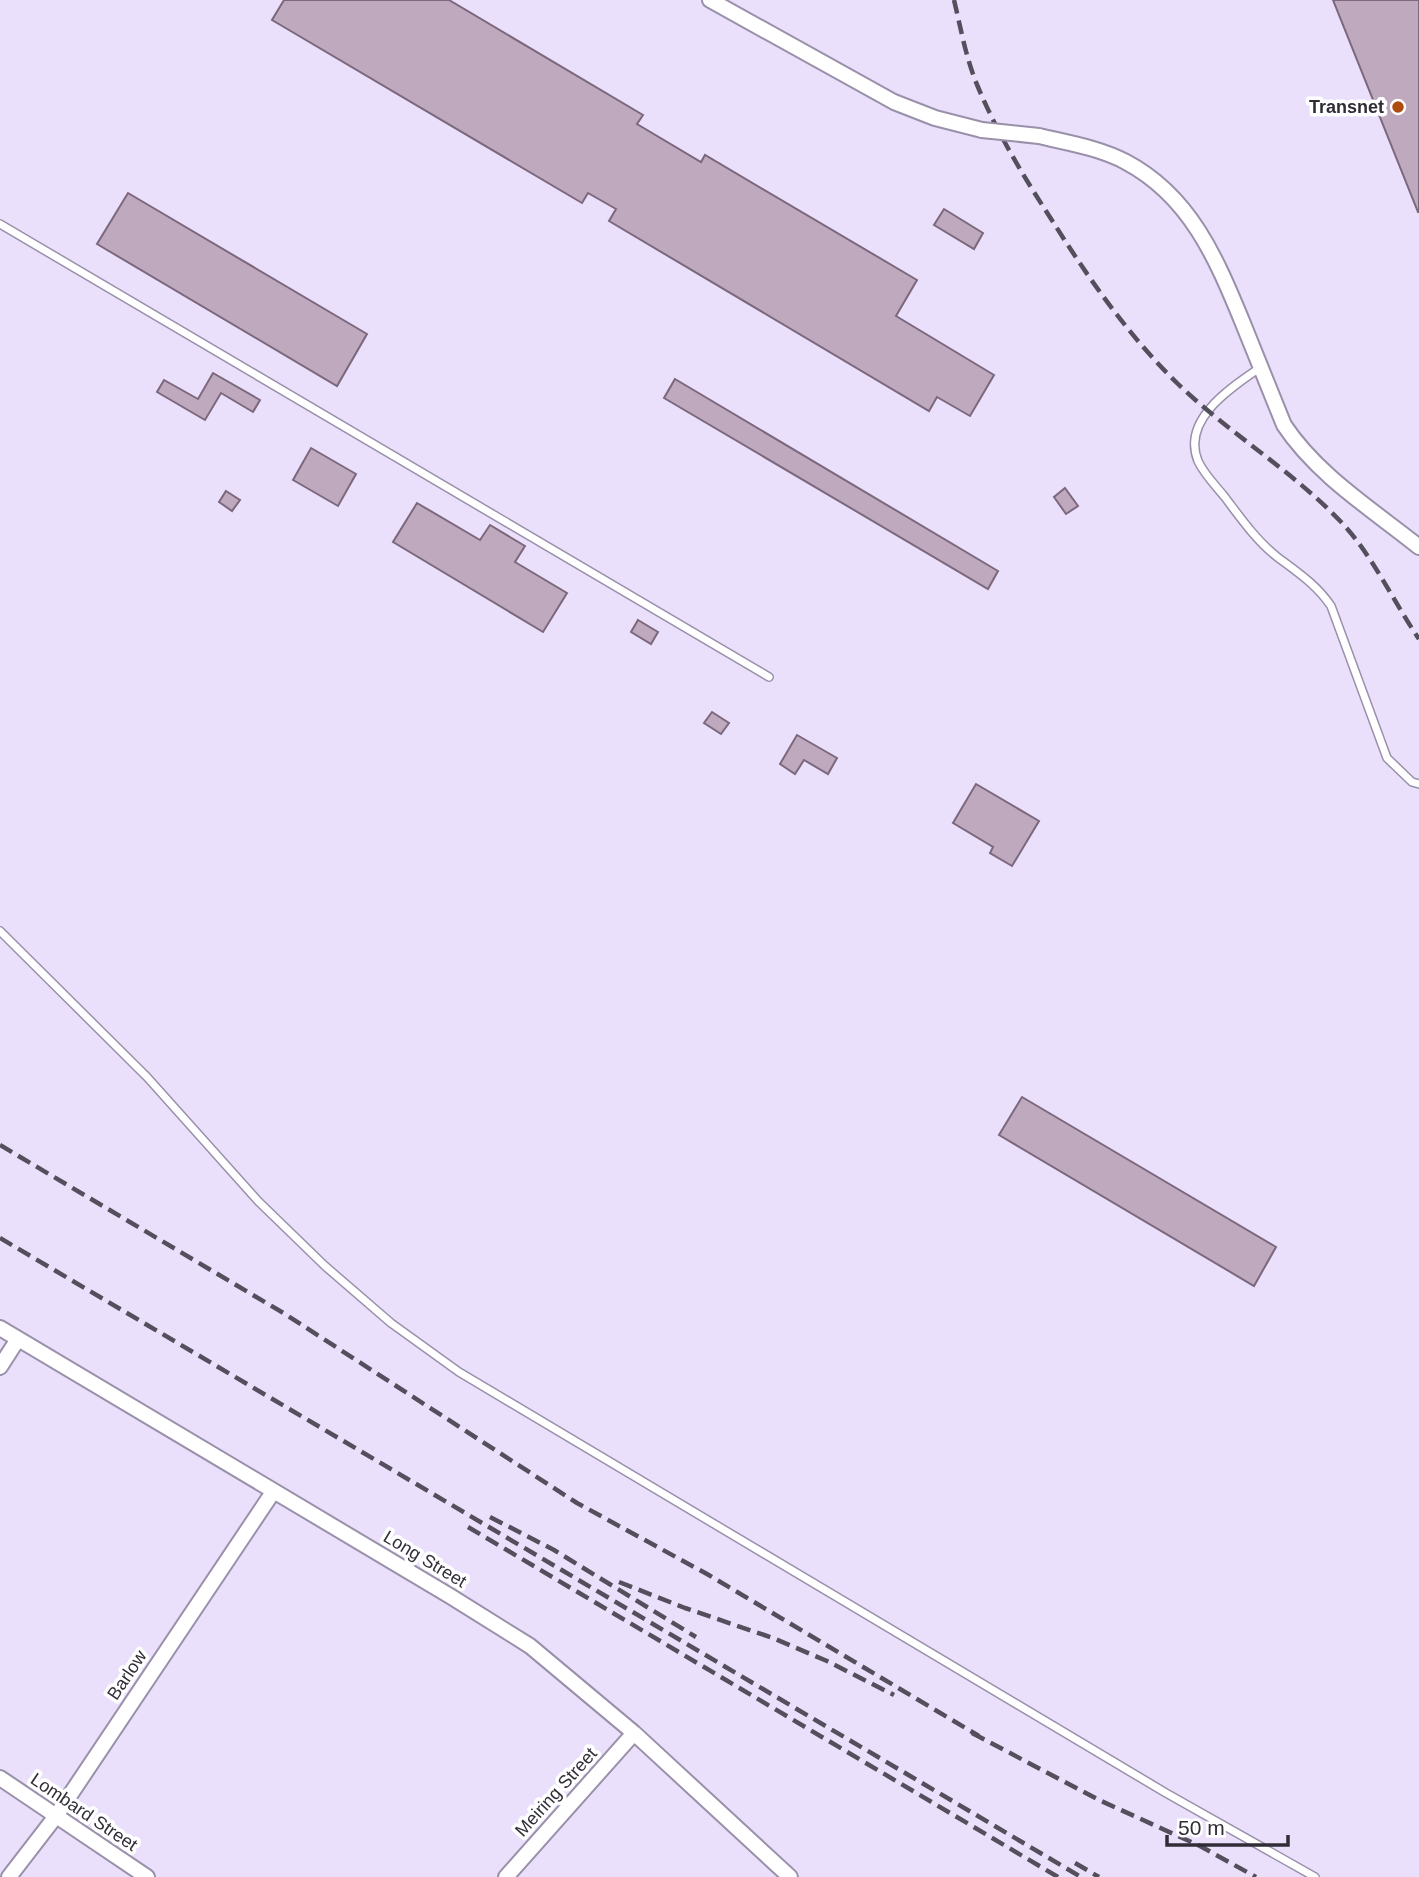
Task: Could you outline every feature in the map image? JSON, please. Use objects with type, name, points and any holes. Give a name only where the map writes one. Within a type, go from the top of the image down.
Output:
[{"type":"street","points":[[710,0],[894,102],[935,118],[982,130],[1039,136],[1087,148],[1125,162],[1163,187],[1193,222],[1214,255],[1284,425],[1299,448],[1419,547]]},
{"type":"street","name":"Long Street","points":[[0,1328],[530,1646],[634,1733],[790,1877]]},
{"type":"street","points":[[0,1367],[18,1339]]},
{"type":"street","name":"Barlow","points":[[9,1877],[56,1816],[273,1492]]},
{"type":"street","name":"Meiring Street","points":[[506,1877],[634,1733]]},
{"type":"street","name":"Lombard Street","points":[[0,1778],[147,1877]]},
{"type":"lane","points":[[0,224],[769,677]]},
{"type":"lane","points":[[1261,367],[1230,388],[1209,410],[1196,430],[1197,459],[1258,540],[1321,591],[1331,606],[1387,758],[1412,782],[1419,784]]},
{"type":"lane","points":[[0,930],[147,1077],[258,1202],[325,1266],[391,1323],[459,1372],[1166,1793],[1315,1877]]},
{"type":"building","points":[[284,0],[449,0],[643,115],[637,124],[701,162],[705,155],[917,280],[896,316],[994,375],[970,416],[937,397],[929,411],[609,221],[616,209],[588,193],[582,203],[272,20]]},
{"type":"building","name":"Transnet","points":[[1333,0],[1419,0],[1419,212],[1418,212]]},
{"type":"building","points":[[128,193],[367,334],[337,386],[97,244]]},
{"type":"building","points":[[944,209],[983,233],[974,249],[934,225]]},
{"type":"building","points":[[213,373],[260,400],[253,412],[221,393],[205,420],[157,392],[164,380],[198,399]]},
{"type":"building","points":[[675,379],[998,571],[988,589],[664,398]]},
{"type":"building","points":[[311,448],[356,474],[338,506],[293,480]]},
{"type":"building","points":[[1065,488],[1078,506],[1066,514],[1054,497]]},
{"type":"building","points":[[226,491],[240,500],[232,511],[219,502]]},
{"type":"building","points":[[417,503],[480,540],[490,525],[525,546],[515,562],[567,593],[543,632],[393,542]]},
{"type":"building","points":[[638,620],[658,632],[651,644],[631,632]]},
{"type":"building","points":[[712,712],[729,723],[721,734],[704,723]]},
{"type":"building","points":[[797,735],[837,758],[828,774],[804,760],[795,774],[780,764]]},
{"type":"building","points":[[976,784],[1039,821],[1012,866],[990,853],[993,847],[953,823]]},
{"type":"building","points":[[1022,1097],[1276,1247],[1254,1286],[999,1135]]},
{"type":"railway","points":[[954,0],[970,66],[995,123],[1034,192],[1097,288],[1143,347],[1178,384],[1303,487],[1343,524],[1374,565],[1419,639]]},
{"type":"railway","points":[[0,1145],[285,1314],[577,1503],[707,1574],[979,1736]]},
{"type":"railway","points":[[0,1238],[1081,1877]]},
{"type":"railway","points":[[490,1517],[554,1550],[696,1637]]},
{"type":"railway","points":[[468,1527],[1058,1877]]},
{"type":"railway","points":[[619,1582],[773,1638],[827,1661],[894,1695]]},
{"type":"railway","points":[[972,1733],[1099,1800],[1200,1846],[1256,1877]]},
{"type":"railway","points":[[1075,1863],[1099,1877]]},
{"type":"place","name":"Transnet","points":[[1398,107]]}]
